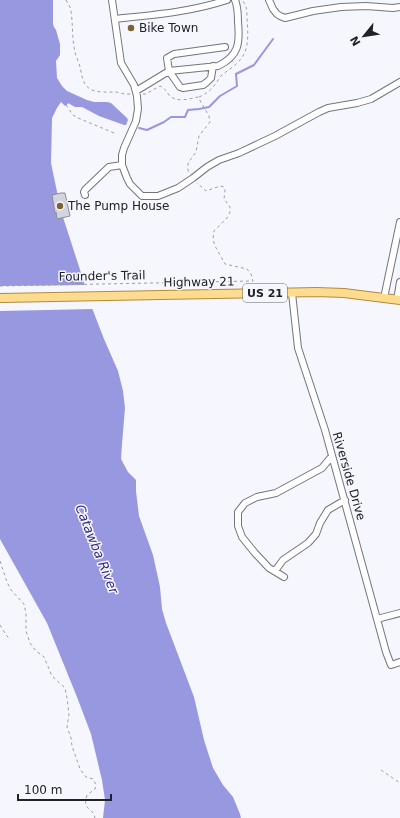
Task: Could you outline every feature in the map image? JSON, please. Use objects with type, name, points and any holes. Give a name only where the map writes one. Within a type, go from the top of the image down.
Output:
[{"type":"main road","name":"Highway 21","points":[[0,298],[331,292],[399,300]]},
{"type":"street","points":[[112,0],[121,63],[134,85],[137,96],[138,113],[124,148],[122,165],[130,184],[142,196],[158,196],[178,188],[219,160],[239,153],[275,136],[319,112],[328,108],[371,99],[400,82]]},
{"type":"street","points":[[115,19],[178,12],[228,0]]},
{"type":"street","points":[[136,92],[169,71],[218,66],[231,58],[236,51],[239,42],[237,5],[235,0]]},
{"type":"street","points":[[269,0],[277,14],[285,18],[313,11],[341,7],[400,7]]},
{"type":"street","points":[[213,66],[211,78],[203,85],[183,88],[180,87],[169,71],[167,58],[174,54],[226,47]]},
{"type":"street","points":[[85,195],[85,190],[106,169],[112,166],[122,165]]},
{"type":"street","points":[[384,298],[400,222]]},
{"type":"street","points":[[399,300],[400,282]]},
{"type":"street","name":"Riverside Drive","points":[[292,293],[298,348],[325,430],[386,652],[391,665],[400,662]]},
{"type":"street","points":[[284,577],[269,568],[242,537],[238,526],[238,512],[245,503],[256,497],[276,492],[322,468],[332,456]]},
{"type":"street","points":[[275,572],[283,560],[308,543],[316,534],[320,523],[328,510],[345,500]]},
{"type":"street","points":[[377,619],[400,613]]},
{"type":"path","points":[[66,0],[71,9],[76,54],[83,81],[86,86],[96,91],[126,94],[136,92],[146,94],[161,86],[170,96],[175,99],[182,100],[198,97],[210,120],[200,134],[196,152],[188,165],[189,172],[193,178]]},
{"type":"path","points":[[66,105],[73,115],[78,118],[114,133]]},
{"type":"path","name":"Founder's Trail","points":[[0,286],[253,281],[248,269],[225,264],[213,242],[214,231],[228,216],[230,211],[224,199],[224,187],[220,186],[206,191],[193,178]]},
{"type":"path","points":[[0,561],[11,590],[24,604],[26,613],[26,630],[30,643],[36,651],[43,655],[52,676],[63,685],[65,689],[69,714],[67,727],[78,765],[86,777],[93,779],[96,785],[95,789],[87,795],[85,803],[86,806],[93,812],[95,818]]},
{"type":"path","points":[[0,625],[9,638]]},
{"type":"path","points":[[381,770],[400,783]]},
{"type":"water","name":"Catawba River","points":[[0,0],[53,0],[53,24],[60,44],[60,55],[56,61],[57,78],[62,86],[67,91],[87,100],[111,103],[128,120],[126,125],[124,125],[99,116],[82,107],[75,107],[68,103],[65,106],[61,102],[52,118],[51,163],[61,211],[87,295],[118,371],[123,391],[125,408],[121,459],[128,472],[136,480],[139,516],[153,555],[160,587],[162,609],[166,623],[194,697],[204,740],[213,768],[223,785],[233,797],[241,818],[103,818],[105,800],[102,780],[91,734],[47,623],[0,539]]},
{"type":"pier","points":[[86,285],[94,309],[0,311],[0,286]]},
{"type":"building","name":"The Pump House","points":[[65,193],[70,216],[57,219],[52,195]]},
{"type":"waterway","points":[[139,128],[147,130],[171,117],[185,117],[188,110],[209,107],[220,96],[237,86],[236,74],[254,65],[273,39]]},
{"type":"place","name":"Bike Town","points":[[131,28]]},
{"type":"place","name":"The Pump House","points":[[60,206]]}]
